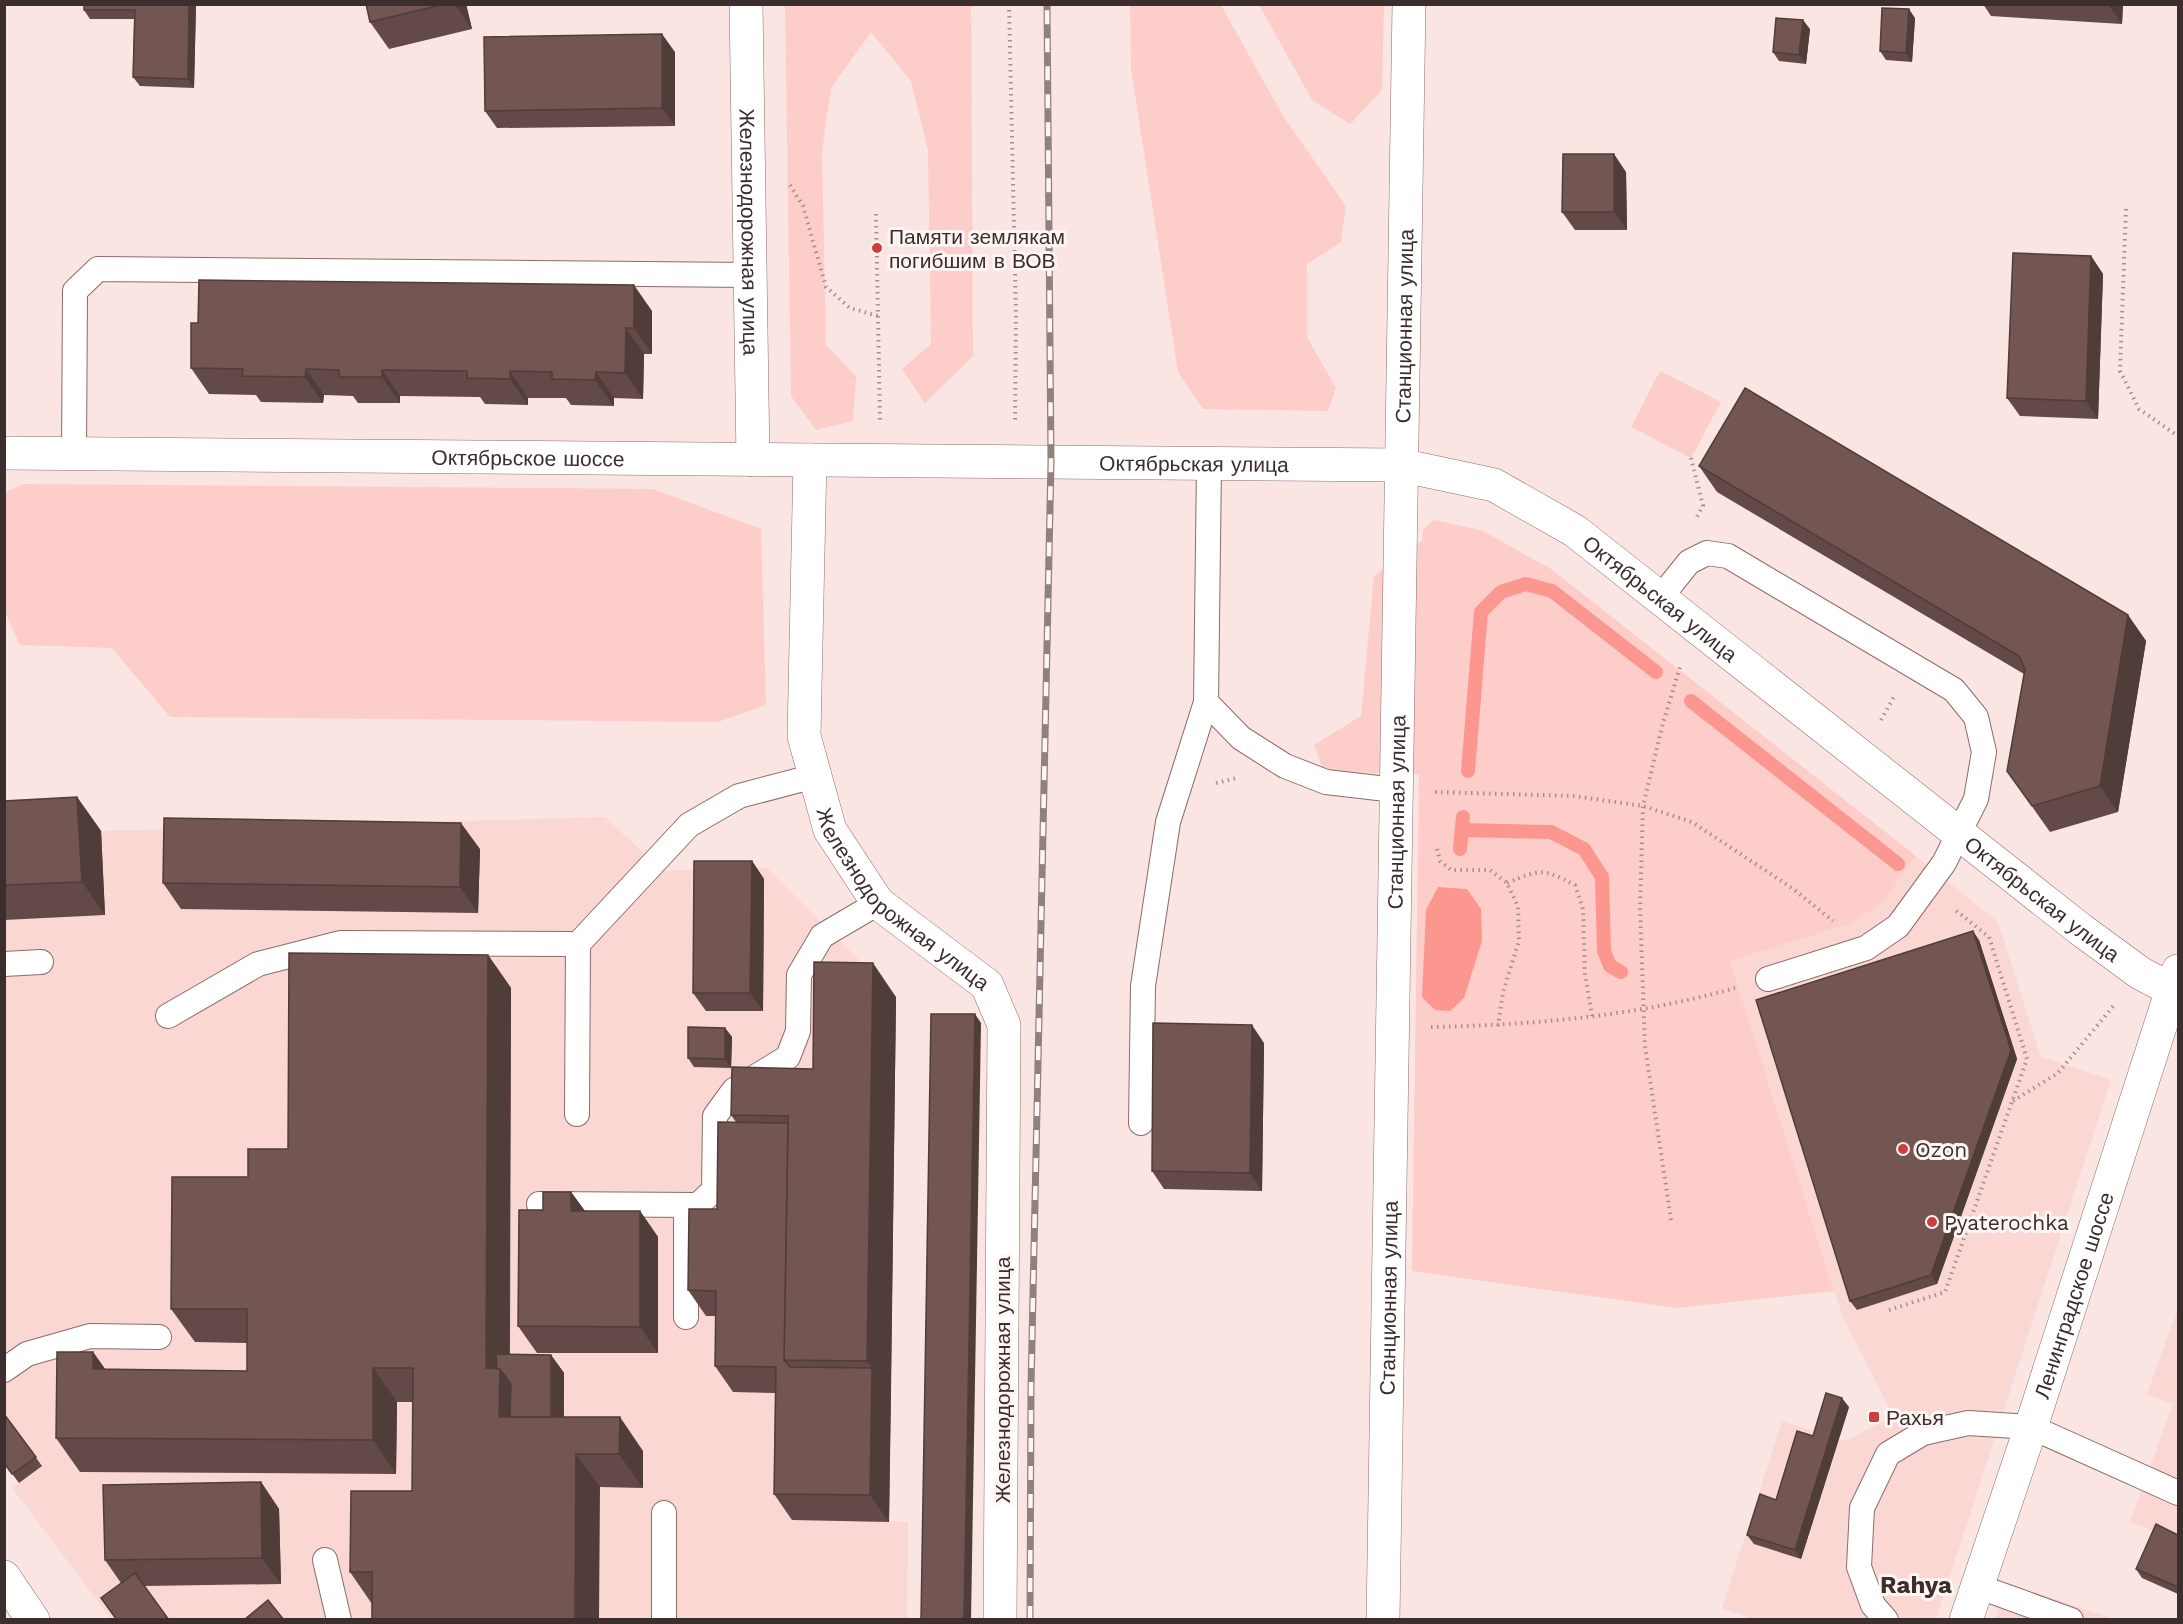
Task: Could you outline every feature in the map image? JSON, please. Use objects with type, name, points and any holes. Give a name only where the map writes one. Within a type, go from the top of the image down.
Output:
[{"type":"street","name":"Железнодорожная улица","points":[[746,4],[753,459]]},
{"type":"street","name":"Станционная улица","points":[[1383,1620],[1409,4]]},
{"type":"street","name":"Октябрьское шоссе","points":[[4,453],[1051,462]]},
{"type":"street","name":"Железнодорожная улица","points":[[810,460],[804,736],[830,830],[878,903],[987,985],[1004,1025],[1000,1620]]},
{"type":"street","name":"Октябрьская улица","points":[[1051,462],[1400,465],[1494,485],[1575,531],[1958,833],[2140,973],[2175,981]]},
{"type":"street","name":"Ленинградское шоссе","points":[[1966,1620],[2175,981]]},
{"type":"street","points":[[4,1577],[33,1620]]},
{"type":"lane","points":[[74,453],[75,291],[98,268],[750,275]]},
{"type":"lane","points":[[1141,1123],[1143,986],[1168,822],[1206,702],[1209,464]]},
{"type":"lane","points":[[1660,598],[1689,562],[1707,553],[1728,556],[1954,690],[1976,717],[1984,752],[1976,799],[1944,863],[1898,926],[1866,948],[1768,979]]},
{"type":"lane","points":[[1206,702],[1241,738],[1285,766],[1326,782],[1395,790]]},
{"type":"lane","points":[[577,1114],[578,944],[689,825],[740,796],[815,776]]},
{"type":"lane","points":[[539,1204],[698,1205],[714,1190],[715,1116],[734,1090],[788,1057],[798,1031],[799,975],[822,936],[878,903]]},
{"type":"lane","points":[[168,1016],[258,964],[340,943],[578,944]]},
{"type":"lane","points":[[4,964],[41,962]]},
{"type":"lane","points":[[686,1204],[686,1317]]},
{"type":"lane","points":[[4,1370],[27,1354],[90,1336],[159,1337]]},
{"type":"lane","points":[[1886,1620],[1873,1605],[1859,1567],[1862,1508],[1888,1454],[1923,1433],[1968,1423],[2031,1427],[2178,1493]]},
{"type":"lane","points":[[664,1513],[664,1620]]},
{"type":"lane","points":[[325,1560],[339,1620]]},
{"type":"lane","points":[[1977,1586],[2071,1620]]},
{"type":"path","points":[[1009,4],[1016,317],[1015,462]]},
{"type":"path","points":[[748,151],[781,171],[803,206],[826,287],[850,308],[878,316]]},
{"type":"path","points":[[2126,209],[2120,371],[2139,409],[2178,436]]},
{"type":"path","points":[[876,214],[881,460]]},
{"type":"path","points":[[1691,458],[1703,506]]},
{"type":"path","points":[[1671,1220],[1645,1046],[1640,908],[1643,806],[1663,723],[1683,657]]},
{"type":"path","points":[[1213,784],[1285,766]]},
{"type":"path","points":[[1395,790],[1574,796],[1643,806],[1692,822],[1792,888],[1866,948]]},
{"type":"path","points":[[1438,802],[1439,792]]},
{"type":"path","points":[[1435,844],[1440,861],[1451,870],[1490,870],[1507,883],[1518,908],[1519,941],[1503,992],[1498,1026]]},
{"type":"path","points":[[1507,883],[1534,872],[1552,873],[1575,885],[1583,909],[1585,974],[1592,1016]]},
{"type":"path","points":[[1889,1310],[1945,1292],[2027,1059],[1989,937],[1927,887]]},
{"type":"path","points":[[2012,1102],[2058,1073],[2140,973]]},
{"type":"path","points":[[1391,1028],[1498,1026],[1592,1016],[1707,996],[1768,979]]},
{"type":"shaded area","points":[[785,5],[971,5],[973,356],[925,403],[902,369],[931,344],[928,150],[911,81],[871,32],[831,88],[822,152],[826,345],[856,376],[853,421],[816,430],[791,396]]},
{"type":"shaded area","points":[[1130,5],[1221,5],[1283,116],[1346,206],[1341,242],[1307,264],[1307,337],[1336,388],[1328,411],[1203,409],[1178,372],[1131,69]]},
{"type":"shaded area","points":[[1259,5],[1384,5],[1382,90],[1350,124],[1312,100]]},
{"type":"shaded area","points":[[1660,371],[1721,402],[1691,458],[1631,427]]},
{"type":"shaded area","points":[[24,484],[653,489],[761,529],[766,705],[718,722],[170,717],[112,648],[20,645],[5,612],[4,493]]},
{"type":"shaded area","points":[[1434,520],[1481,530],[1551,569],[1916,856],[1883,902],[1852,923],[1730,961],[1834,1291],[1677,1308],[1412,1271],[1419,774],[1324,772],[1314,745],[1361,716],[1374,576],[1422,541],[1423,530]]},
{"type":"shaded area","points":[[605,817],[663,871],[767,868],[896,997],[889,1521],[908,1522],[907,1619],[111,1619],[12,1488],[19,1483],[5,1463],[4,836],[101,831]]},
{"type":"shaded area","points":[[1916,856],[1998,922],[2041,1057],[2111,1080],[1936,1619],[1756,1620],[1722,1608],[1782,1421],[1845,1441],[1893,1416],[1842,1315],[1730,961],[1852,923],[1883,902]]},
{"type":"shaded area","points":[[1438,887],[1467,889],[1481,909],[1482,941],[1464,998],[1450,1011],[1435,1010],[1422,997],[1426,910]]},
{"type":"shaded area","points":[[2178,1308],[2178,1593],[2162,1534],[2130,1522],[2173,1404],[2147,1394]]},
{"type":"shaded area","points":[[2008,1583],[2113,1619],[1995,1620]]},
{"type":"building","points":[[84,4],[189,4],[188,79],[133,77],[135,10],[84,10]]},
{"type":"building","points":[[366,4],[445,4],[370,22]]},
{"type":"building","points":[[1882,8],[1909,9],[1906,53],[1880,51]]},
{"type":"building","points":[[1776,18],[1803,20],[1799,55],[1773,52]]},
{"type":"building","points":[[662,34],[662,108],[485,111],[484,37]]},
{"type":"building","points":[[1563,154],[1614,154],[1614,212],[1562,212]]},
{"type":"building","points":[[2013,253],[2091,256],[2086,401],[2007,398]]},
{"type":"building","points":[[199,280],[634,285],[634,328],[626,328],[625,373],[596,372],[595,380],[552,379],[552,372],[510,371],[510,379],[467,378],[467,371],[382,370],[382,377],[339,377],[339,370],[306,369],[305,377],[242,376],[243,369],[191,368],[191,323],[198,323]]},
{"type":"building","points":[[1745,388],[2128,615],[2100,786],[2032,806],[2007,771],[2025,669],[2019,656],[1699,466]]},
{"type":"building","points":[[77,797],[82,882],[4,885],[4,801]]},
{"type":"building","points":[[164,818],[461,823],[460,887],[163,883]]},
{"type":"building","points":[[694,861],[752,861],[750,993],[693,993]]},
{"type":"building","points":[[1973,931],[2011,1050],[1931,1275],[1850,1301],[1756,1000]]},
{"type":"building","points":[[289,953],[488,955],[486,1368],[500,1369],[499,1417],[620,1417],[619,1454],[576,1454],[575,1620],[372,1620],[372,1572],[350,1572],[351,1491],[412,1491],[413,1368],[373,1368],[373,1440],[56,1438],[57,1352],[93,1352],[93,1369],[247,1371],[247,1309],[171,1309],[172,1177],[248,1177],[248,1149],[288,1149]]},
{"type":"building","points":[[814,962],[873,963],[867,1361],[784,1360],[788,1116],[731,1115],[732,1067],[813,1069]]},
{"type":"building","points":[[931,1014],[975,1014],[964,1620],[921,1620]]},
{"type":"building","points":[[1153,1023],[1252,1025],[1250,1173],[1152,1171]]},
{"type":"building","points":[[688,1027],[725,1028],[725,1059],[688,1058]]},
{"type":"building","points":[[718,1122],[788,1123],[784,1360],[790,1367],[872,1368],[870,1495],[774,1494],[776,1367],[715,1366],[716,1291],[688,1290],[689,1209],[717,1209]]},
{"type":"building","points":[[543,1192],[571,1192],[571,1211],[640,1211],[640,1327],[518,1326],[519,1210],[543,1210]]},
{"type":"building","points":[[496,1354],[551,1355],[551,1417],[510,1417],[511,1384],[500,1369],[497,1369]]},
{"type":"building","points":[[1826,1393],[1842,1398],[1795,1550],[1747,1535],[1760,1494],[1776,1500],[1797,1431],[1813,1436]]},
{"type":"building","points":[[4,1414],[36,1457],[12,1474],[4,1463]]},
{"type":"building","points":[[261,1482],[262,1558],[105,1560],[103,1485]]},
{"type":"building","points":[[2156,1524],[2178,1535],[2178,1587],[2136,1569]]},
{"type":"building","points":[[135,1573],[169,1620],[117,1620],[101,1598]]},
{"type":"building","points":[[268,1600],[284,1620],[244,1620]]},
{"type":"waterway","points":[[1468,771],[1481,612],[1501,592],[1526,584],[1552,591],[1656,672]]},
{"type":"waterway","points":[[1691,701],[1898,864]]},
{"type":"waterway","points":[[1460,849],[1463,817]]},
{"type":"waterway","points":[[1462,830],[1551,832],[1584,849],[1602,877],[1604,951],[1610,966],[1621,972]]},
{"type":"railway","points":[[1030,1620],[1031,1387],[1051,462],[1047,4]]},
{"type":"place","name":"Памяти землякам погибшим в ВОВ","points":[[877,248]]},
{"type":"place","name":"Ozon","points":[[1903,1149]]},
{"type":"place","name":"Pyaterochka","points":[[1932,1222]]},
{"type":"place","name":"Рахья","points":[[1874,1417]]},
{"type":"district","name":"Rahya","points":[[1916,1585]]}]
